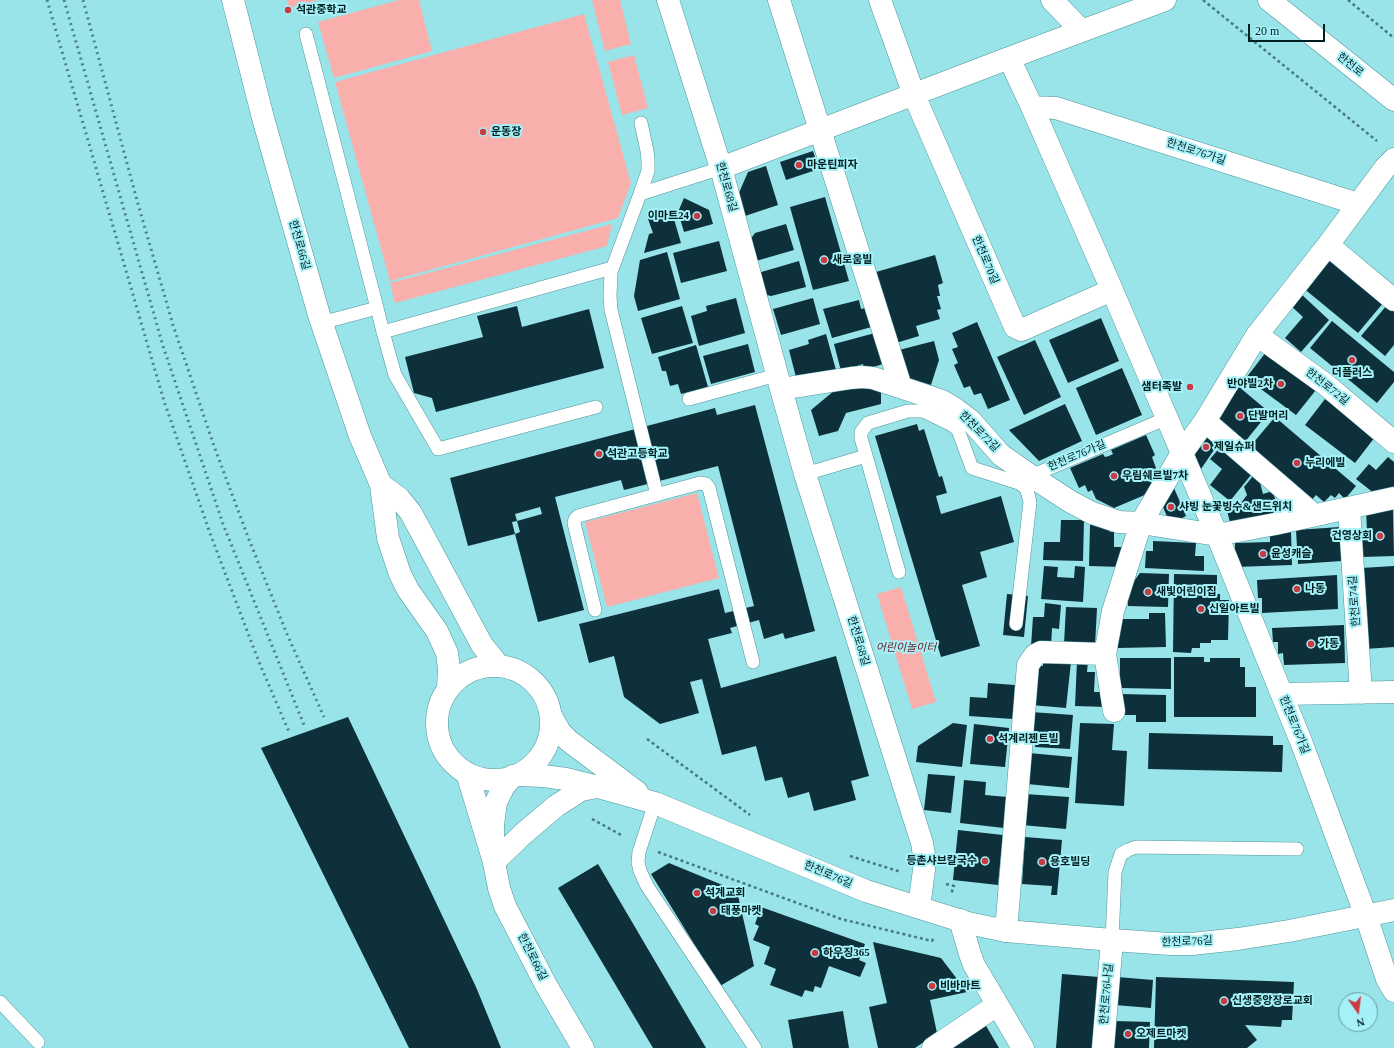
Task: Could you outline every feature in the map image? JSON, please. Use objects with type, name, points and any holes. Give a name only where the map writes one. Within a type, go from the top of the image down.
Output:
[{"type":"street","name":"한천로66길","points":[[233,0],[263,118],[321,323],[360,436],[381,485],[388,538],[404,582],[437,631],[446,653],[449,668],[448,689]]},
{"type":"street","name":"한천로68길","points":[[668,0],[721,168],[805,474],[922,843],[924,870],[919,908]]},
{"type":"street","points":[[779,0],[819,131],[901,387]]},
{"type":"street","name":"한천로70길","points":[[880,0],[914,95],[1015,327],[1021,330],[1112,290]]},
{"type":"street","points":[[1052,0],[1082,31]]},
{"type":"street","points":[[721,168],[1165,0]]},
{"type":"street","name":"한천로","points":[[1269,0],[1394,100]]},
{"type":"street","name":"한천로76가길","points":[[1009,58],[1112,290],[1217,535],[1302,744],[1366,916]]},
{"type":"street","name":"한천로76가길","points":[[1032,107],[1056,108],[1358,204]]},
{"type":"street","points":[[1114,711],[1105,654],[1112,611],[1141,523],[1182,453],[1205,421],[1257,335],[1328,245],[1385,168],[1394,159]]},
{"type":"street","points":[[1328,245],[1394,300]]},
{"type":"street","name":"한천로72길","points":[[1257,335],[1324,384],[1394,442]]},
{"type":"street","name":"한천로72길","points":[[779,382],[862,377],[873,378],[942,401],[971,421],[1001,455],[1071,502],[1092,513],[1119,522],[1141,523]]},
{"type":"street","points":[[1205,421],[1314,516]]},
{"type":"street","points":[[381,485],[400,498],[405,504],[482,645],[499,666]]},
{"type":"street","points":[[1141,523],[1217,535],[1314,516],[1394,498]]},
{"type":"street","name":"한천로74길","points":[[1349,508],[1361,693]]},
{"type":"street","points":[[1006,931],[1028,665],[1035,655],[1041,652],[1105,654]]},
{"type":"street","points":[[499,666],[517,670],[533,680],[545,695],[551,716],[558,728],[569,741],[620,780],[655,803],[566,779],[543,776],[516,776],[494,780],[481,779],[463,772],[449,759],[440,742],[436,723],[440,704],[448,689],[463,674],[480,667],[499,666]]},
{"type":"street","points":[[1282,694],[1394,692]]},
{"type":"street","points":[[494,862],[494,808],[499,794],[504,786],[534,764],[545,749],[551,731],[551,716]]},
{"type":"street","points":[[467,773],[494,862]]},
{"type":"street","points":[[494,862],[523,834],[556,806],[581,790],[598,787]]},
{"type":"street","name":"한천로76길","points":[[655,803],[866,891],[960,920],[1006,931],[1170,944],[1208,942],[1282,932],[1394,910]]},
{"type":"street","name":"한천로66길","points":[[494,862],[499,888],[505,906],[546,985],[583,1048]]},
{"type":"street","points":[[1366,916],[1387,978],[1394,991]]},
{"type":"street","points":[[960,920],[974,965],[1023,1048]]},
{"type":"street","name":"한천로76나길","points":[[1103,1048],[1112,940]]},
{"type":"street","points":[[933,1048],[997,1005]]},
{"type":"lane","points":[[306,34],[395,375],[400,386],[438,449],[596,407]]},
{"type":"lane","points":[[641,123],[647,151],[648,171],[612,268],[610,283],[611,310],[657,495]]},
{"type":"lane","points":[[640,194],[721,168]]},
{"type":"lane","points":[[383,332],[612,268]]},
{"type":"lane","points":[[321,323],[377,308]]},
{"type":"lane","points":[[689,399],[779,382]]},
{"type":"lane","points":[[899,572],[861,438],[861,432],[868,424],[908,411],[923,411],[952,425],[958,430],[972,468],[1012,480],[1026,488],[1030,502],[1016,624]]},
{"type":"lane","name":"한천로76가길","points":[[1031,476],[1167,418]]},
{"type":"lane","points":[[805,474],[866,456]]},
{"type":"lane","points":[[595,610],[574,523],[575,519],[578,516],[700,483],[706,484],[708,486],[753,662]]},
{"type":"lane","points":[[655,803],[639,852],[638,862],[640,871],[647,886],[755,1048]]},
{"type":"lane","points":[[1112,940],[1115,872],[1117,862],[1121,854],[1128,850],[1136,848],[1296,849]]},
{"type":"lane","points":[[0,1002],[38,1042]]},
{"type":"path","points":[[1203,0],[1377,142]]},
{"type":"path","points":[[1348,0],[1394,38]]},
{"type":"green space","points":[[287,0],[318,0],[289,8]]},
{"type":"green space","points":[[399,0],[419,0],[432,51],[334,78],[318,22]]},
{"type":"green space","points":[[592,0],[620,0],[631,44],[605,51]]},
{"type":"green space","name":"운동장","points":[[584,14],[631,183],[618,218],[390,281],[335,82]]},
{"type":"green space","points":[[634,55],[648,108],[622,115],[608,62]]},
{"type":"green space","points":[[612,224],[607,246],[395,303],[390,283]]},
{"type":"green space","points":[[697,493],[719,578],[607,607],[585,522]]},
{"type":"green space","name":"어린이놀이터","points":[[901,587],[936,702],[912,709],[877,594]]},
{"type":"building","points":[[813,151],[819,169],[786,180],[780,162]]},
{"type":"building","points":[[766,166],[778,205],[745,216],[738,195],[748,172]]},
{"type":"building","name":"새로움빌","points":[[825,197],[849,281],[813,290],[790,207]]},
{"type":"building","points":[[684,198],[709,210],[713,224],[684,232],[678,212]]},
{"type":"building","points":[[671,209],[681,243],[644,253],[649,234],[653,233],[648,219],[658,216],[658,213]]},
{"type":"building","points":[[786,224],[794,250],[756,261],[750,240],[755,233]]},
{"type":"building","points":[[719,241],[727,271],[681,283],[673,253]]},
{"type":"building","points":[[667,252],[680,299],[638,311],[634,296],[640,260]]},
{"type":"building","points":[[935,255],[943,283],[938,285],[940,296],[937,296],[941,309],[937,310],[940,319],[916,326],[919,336],[896,343],[876,272]]},
{"type":"building","points":[[1328,256],[1384,302],[1358,333],[1302,287]]},
{"type":"building","points":[[799,261],[806,287],[771,296],[763,294],[758,273]]},
{"type":"building","points":[[1300,293],[1329,320],[1301,352],[1285,338],[1303,317],[1290,305]]},
{"type":"building","points":[[736,298],[745,333],[699,346],[691,316],[707,311],[706,306]]},
{"type":"building","points":[[813,298],[820,324],[781,335],[773,309]]},
{"type":"building","points":[[859,300],[861,309],[869,307],[875,326],[832,338],[823,309]]},
{"type":"building","points":[[1387,305],[1394,311],[1394,345],[1385,356],[1361,336]]},
{"type":"building","points":[[517,306],[522,327],[589,309],[604,368],[436,412],[432,398],[414,393],[405,357],[483,337],[477,316]]},
{"type":"building","points":[[682,306],[693,343],[652,354],[641,318]]},
{"type":"building","points":[[1101,318],[1119,361],[1068,383],[1049,340]]},
{"type":"building","name":"더플러스","points":[[1332,321],[1394,372],[1394,382],[1377,403],[1310,348]]},
{"type":"building","points":[[977,322],[1010,400],[988,409],[981,393],[974,395],[970,386],[964,388],[954,365],[958,363],[952,349],[958,347],[952,333]]},
{"type":"building","points":[[875,333],[883,364],[864,370],[863,364],[841,371],[834,344]]},
{"type":"building","points":[[826,334],[836,370],[797,381],[789,350],[809,344],[808,340]]},
{"type":"building","points":[[1035,340],[1061,397],[1024,415],[997,357]]},
{"type":"building","points":[[934,341],[939,360],[931,385],[907,378],[899,350]]},
{"type":"building","points":[[748,344],[755,372],[711,384],[703,356]]},
{"type":"building","points":[[696,345],[708,387],[681,394],[678,384],[670,386],[666,371],[662,371],[658,357]]},
{"type":"building","name":"반야빌2차","points":[[1266,352],[1316,390],[1296,415],[1246,378]]},
{"type":"building","points":[[1122,368],[1142,415],[1096,435],[1076,388]]},
{"type":"building","points":[[1238,386],[1269,412],[1244,443],[1214,420],[1231,400],[1229,397]]},
{"type":"building","points":[[846,387],[881,387],[881,404],[846,413],[838,431],[819,436],[811,410],[835,390]]},
{"type":"building","points":[[1325,399],[1375,437],[1355,463],[1305,425]]},
{"type":"building","points":[[1065,404],[1082,441],[1039,461],[1009,430]]},
{"type":"building","points":[[755,405],[815,631],[785,639],[783,633],[764,639],[759,620],[730,628],[732,633],[708,639],[721,688],[836,656],[869,776],[851,781],[856,800],[814,811],[809,792],[788,798],[782,777],[765,781],[756,746],[722,755],[702,679],[690,682],[699,713],[660,724],[624,697],[614,656],[589,663],[579,624],[719,589],[725,613],[754,606],[718,466],[624,490],[621,480],[555,497],[584,610],[538,622],[515,534],[468,546],[450,478],[715,408],[717,415]],"holes":[[[540,507],[542,514],[517,521],[515,514]],[[517,521],[520,532],[515,534],[512,522]]]},
{"type":"building","name":"누리에빌","points":[[1275,417],[1356,486],[1345,499],[1339,493],[1335,498],[1331,495],[1324,502],[1316,495],[1310,502],[1248,449]]},
{"type":"building","points":[[917,424],[919,431],[924,429],[939,477],[942,476],[947,493],[936,496],[941,514],[1001,496],[1014,542],[980,552],[987,577],[962,585],[980,646],[941,657],[875,436]]},
{"type":"building","points":[[1207,432],[1220,441],[1201,469],[1192,453]]},
{"type":"building","name":"우림쉐르빌7차","points":[[1146,435],[1155,455],[1152,457],[1156,468],[1151,483],[1154,491],[1114,508],[1096,499],[1092,490],[1088,492],[1085,485],[1079,488],[1070,468],[1103,454],[1105,457],[1109,456],[1113,454],[1111,450]]},
{"type":"building","points":[[1223,444],[1255,470],[1230,501],[1210,485],[1222,469],[1210,459]]},
{"type":"building","points":[[1388,457],[1394,462],[1394,491],[1375,494],[1356,479],[1369,464],[1376,470]]},
{"type":"building","points":[[1258,475],[1263,494],[1273,491],[1279,514],[1231,526],[1226,507],[1241,503],[1247,495],[1244,487],[1253,476]]},
{"type":"building","points":[[1174,488],[1186,516],[1182,518],[1183,521],[1169,521],[1160,500],[1170,495],[1168,490]]},
{"type":"building","points":[[1393,507],[1394,556],[1362,557],[1360,533],[1367,532],[1366,508]]},
{"type":"building","points":[[1061,520],[1084,520],[1083,561],[1043,560],[1044,542],[1060,542]]},
{"type":"building","points":[[1090,525],[1110,525],[1110,532],[1114,532],[1114,547],[1124,547],[1123,567],[1089,566]]},
{"type":"building","points":[[1340,527],[1342,561],[1298,564],[1296,530]]},
{"type":"building","name":"윤성캐슬","points":[[1291,531],[1292,565],[1235,567],[1235,543],[1270,542],[1270,532]]},
{"type":"building","points":[[1153,541],[1196,543],[1195,556],[1204,556],[1204,571],[1145,568],[1146,551],[1153,551]]},
{"type":"building","points":[[1044,566],[1058,567],[1057,577],[1074,578],[1075,566],[1085,567],[1083,602],[1041,599]]},
{"type":"building","points":[[1394,566],[1394,647],[1365,649],[1361,568]]},
{"type":"building","points":[[1140,573],[1169,574],[1168,607],[1128,606],[1128,589]]},
{"type":"building","name":"신일아트빌","points":[[1174,574],[1217,575],[1217,594],[1220,594],[1220,600],[1229,600],[1228,640],[1211,640],[1211,643],[1200,643],[1200,648],[1192,648],[1191,653],[1173,652]]},
{"type":"building","name":"나동","points":[[1337,575],[1338,609],[1262,613],[1262,598],[1258,598],[1257,580]]},
{"type":"building","points":[[1007,594],[1028,596],[1024,637],[1003,635]]},
{"type":"building","points":[[1045,603],[1061,605],[1059,629],[1052,628],[1051,648],[1031,646],[1033,617],[1044,617]]},
{"type":"building","points":[[1066,607],[1097,608],[1095,646],[1064,644]]},
{"type":"building","points":[[1149,613],[1165,613],[1166,647],[1118,648],[1118,619],[1149,619]]},
{"type":"building","name":"가동","points":[[1344,625],[1345,663],[1284,665],[1283,653],[1278,654],[1278,642],[1273,642],[1272,628]]},
{"type":"building","points":[[1174,657],[1204,657],[1204,662],[1210,662],[1210,658],[1240,658],[1240,667],[1245,667],[1245,687],[1256,687],[1256,717],[1174,717]]},
{"type":"building","points":[[1120,658],[1171,658],[1171,689],[1120,688]]},
{"type":"building","points":[[1043,660],[1071,662],[1066,708],[1031,705],[1035,665],[1043,666]]},
{"type":"building","points":[[1077,661],[1088,661],[1087,672],[1095,672],[1094,692],[1108,692],[1107,707],[1075,706]]},
{"type":"building","points":[[988,683],[1015,685],[1013,719],[969,716],[970,697],[987,698]]},
{"type":"building","points":[[1120,694],[1166,695],[1166,722],[1136,722],[1136,715],[1120,715]]},
{"type":"building","points":[[1031,712],[1073,715],[1070,749],[1035,747],[1036,740],[1030,740]]},
{"type":"building","points":[[348,717],[476,987],[501,1048],[409,1048],[261,748]]},
{"type":"building","points":[[953,723],[967,725],[962,767],[916,762],[918,746]]},
{"type":"building","points":[[1080,723],[1114,724],[1112,750],[1127,751],[1124,806],[1075,803]]},
{"type":"building","name":"석계리젠트빌","points":[[974,724],[1009,728],[1005,767],[970,764]]},
{"type":"building","points":[[1149,733],[1273,736],[1273,745],[1283,745],[1282,772],[1148,769]]},
{"type":"building","points":[[1029,753],[1072,757],[1069,788],[1027,784]]},
{"type":"building","points":[[928,774],[955,776],[951,813],[924,810]]},
{"type":"building","points":[[964,780],[986,782],[985,795],[1007,797],[1004,828],[960,823]]},
{"type":"building","points":[[1025,794],[1069,797],[1066,829],[1022,825]]},
{"type":"building","points":[[958,830],[1003,835],[998,885],[953,880]]},
{"type":"building","name":"용호빌딩","points":[[1025,837],[1062,840],[1057,895],[1051,895],[1052,886],[1022,884]]},
{"type":"building","points":[[669,863],[737,891],[754,966],[720,986],[651,874]]},
{"type":"building","points":[[598,864],[706,1048],[653,1048],[558,888]]},
{"type":"building","name":"하우징365","points":[[761,907],[865,944],[859,960],[866,963],[860,977],[829,966],[821,988],[815,986],[813,992],[805,990],[802,997],[770,985],[776,969],[764,964],[770,947],[753,940],[759,926],[755,924]]},
{"type":"building","points":[[873,942],[941,958],[967,992],[930,1000],[937,1033],[915,1048],[878,1048],[869,1007],[887,1003]]},
{"type":"building","points":[[1062,974],[1099,977],[1094,1048],[1056,1048]]},
{"type":"building","points":[[1117,977],[1153,980],[1151,1008],[1115,1005]]},
{"type":"building","name":"신생중앙장로교회","points":[[1156,977],[1294,982],[1292,1020],[1282,1020],[1281,1027],[1245,1025],[1257,1040],[1247,1048],[1154,1048]]},
{"type":"building","points":[[843,1011],[849,1048],[793,1048],[788,1020]]},
{"type":"building","points":[[1114,1021],[1150,1022],[1149,1048],[1113,1048]]},
{"type":"building","points":[[985,1024],[999,1048],[946,1048]]},
{"type":"railway","points":[[47,0],[164,401],[211,536],[259,662],[289,732]]},
{"type":"railway","points":[[64,0],[163,346],[223,524],[304,725]]},
{"type":"railway","points":[[83,0],[138,204],[173,325],[214,446],[248,537],[287,634],[324,717]]},
{"type":"place","name":"석관중학교","points":[[288,10]]},
{"type":"place","name":"운동장","points":[[483,132]]},
{"type":"place","name":"마운틴피자","points":[[799,165]]},
{"type":"place","name":"이마트24","points":[[697,216]]},
{"type":"place","name":"새로움빌","points":[[824,260]]},
{"type":"place","name":"더플러스","points":[[1352,360]]},
{"type":"place","name":"반야빌2차","points":[[1281,384]]},
{"type":"place","name":"샘터족발","points":[[1190,387]]},
{"type":"place","name":"단발머리","points":[[1240,416]]},
{"type":"place","name":"제일슈퍼","points":[[1206,447]]},
{"type":"place","name":"석관고등학교","points":[[599,454]]},
{"type":"place","name":"누리에빌","points":[[1297,463]]},
{"type":"place","name":"우림쉐르빌7차","points":[[1114,476]]},
{"type":"place","name":"샤빙 눈꽃빙수&샌드위치","points":[[1171,507]]},
{"type":"place","name":"건영상회","points":[[1380,536]]},
{"type":"place","name":"윤성캐슬","points":[[1263,554]]},
{"type":"place","name":"나동","points":[[1297,589]]},
{"type":"place","name":"새빛어린이집","points":[[1148,592]]},
{"type":"place","name":"신일아트빌","points":[[1201,609]]},
{"type":"place","name":"가동","points":[[1311,644]]},
{"type":"place","name":"석계리젠트빌","points":[[990,739]]},
{"type":"place","name":"등촌샤브칼국수","points":[[985,861]]},
{"type":"place","name":"용호빌딩","points":[[1042,862]]},
{"type":"place","name":"석계교회","points":[[697,893]]},
{"type":"place","name":"태풍마켓","points":[[713,911]]},
{"type":"place","name":"하우징365","points":[[815,953]]},
{"type":"place","name":"비바마트","points":[[932,986]]},
{"type":"place","name":"신생중앙장로교회","points":[[1224,1001]]},
{"type":"place","name":"오제트마켓","points":[[1128,1034]]}]
